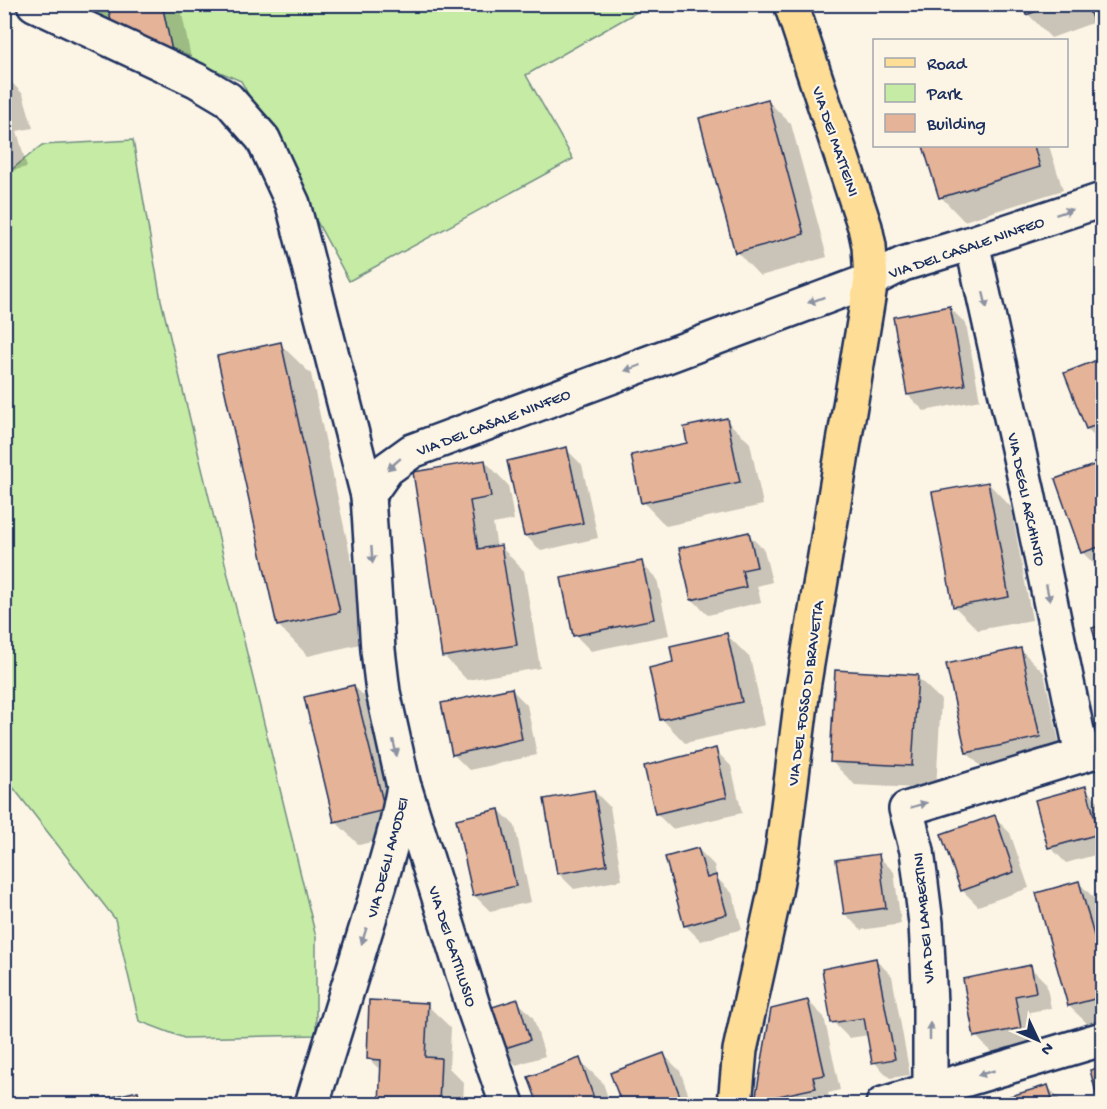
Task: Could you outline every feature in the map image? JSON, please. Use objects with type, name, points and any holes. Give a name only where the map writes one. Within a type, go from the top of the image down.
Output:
[{"type":"main road","name":"VIA DEI MATTEINI","points":[[791,4],[865,227],[870,254],[871,280]]},
{"type":"main road","name":"VIA DEL FOSSO DI BRAVETTA","points":[[735,1104],[740,1050],[776,892],[803,688],[871,280]]},
{"type":"street","points":[[34,4],[196,80],[228,99],[263,139],[293,204],[368,496]]},
{"type":"street","name":"VIA DEL CASALE NINFEO","points":[[368,496],[387,469],[412,451],[871,280],[903,264],[1102,200]]},
{"type":"street","name":"VIA DEGLI ARCHINTO","points":[[972,243],[1028,493],[1092,752]]},
{"type":"street","name":"VIA DEGLI AMODEI","points":[[312,1104],[379,887],[396,827],[404,787],[382,692],[368,496]]},
{"type":"street","name":"VIA DEI LAMBERTINI","points":[[930,1089],[930,1004],[926,923],[917,851],[906,809],[1092,752]]},
{"type":"street","name":"VIA DEI GATTILUSIO","points":[[404,787],[474,1009],[507,1104]]},
{"type":"street","points":[[883,1104],[1102,1039]]},
{"type":"green space","points":[[65,5],[649,5],[526,75],[573,159],[349,281],[241,81]]},
{"type":"green space","points":[[133,140],[161,300],[316,937],[316,1035],[184,1038],[139,1021],[115,919],[5,777],[5,175],[42,145]]},
{"type":"building","points":[[93,4],[162,4],[175,65],[115,41],[108,6],[94,8]]},
{"type":"building","points":[[1022,4],[1056,4],[1026,15]]},
{"type":"building","points":[[1087,4],[1102,4],[1102,34],[1098,36]]},
{"type":"building","points":[[4,84],[10,104],[4,106]]},
{"type":"building","points":[[768,99],[804,234],[735,253],[699,118]]},
{"type":"building","points":[[923,147],[1034,147],[1040,167],[939,198]]},
{"type":"building","points":[[950,306],[965,385],[907,395],[893,317]]},
{"type":"building","points":[[281,342],[340,612],[277,626],[217,356]]},
{"type":"building","points":[[1102,358],[1102,423],[1086,429],[1064,373]]},
{"type":"building","points":[[727,418],[740,482],[641,503],[631,455],[687,443],[684,427]]},
{"type":"building","points":[[567,447],[583,523],[524,536],[507,461]]},
{"type":"building","points":[[485,460],[491,497],[470,501],[478,549],[501,545],[517,645],[442,657],[413,472]]},
{"type":"building","points":[[1102,462],[1102,546],[1081,553],[1055,479]]},
{"type":"building","points":[[988,482],[1009,597],[953,607],[932,492]]},
{"type":"building","points":[[749,532],[757,567],[742,570],[746,587],[691,600],[679,548]]},
{"type":"building","points":[[642,561],[654,619],[573,636],[561,578]]},
{"type":"building","points":[[1102,625],[1102,662],[1092,628]]},
{"type":"building","points":[[727,633],[742,702],[660,720],[649,668],[673,662],[670,646]]},
{"type":"building","points":[[1021,648],[1040,737],[966,753],[946,664]]},
{"type":"building","points":[[835,670],[918,675],[912,766],[830,762]]},
{"type":"building","points":[[354,685],[385,810],[334,822],[304,697]]},
{"type":"building","points":[[512,688],[522,739],[452,755],[441,703]]},
{"type":"building","points":[[716,748],[727,797],[655,814],[644,766]]},
{"type":"building","points":[[1086,786],[1099,834],[1048,848],[1035,800]]},
{"type":"building","points":[[594,790],[607,865],[557,874],[544,799]]},
{"type":"building","points":[[499,809],[516,886],[473,896],[456,819]]},
{"type":"building","points":[[995,815],[1014,872],[961,891],[941,834]]},
{"type":"building","points":[[698,848],[707,878],[716,875],[727,914],[684,926],[665,857]]},
{"type":"building","points":[[879,854],[886,908],[844,914],[836,860]]},
{"type":"building","points":[[1079,881],[1102,965],[1102,997],[1068,1006],[1036,893]]},
{"type":"building","points":[[876,958],[895,1059],[872,1063],[864,1018],[831,1023],[822,969]]},
{"type":"building","points":[[1031,965],[1036,992],[1015,996],[1021,1028],[974,1037],[963,979]]},
{"type":"building","points":[[518,999],[530,1040],[499,1050],[486,1009]]},
{"type":"building","points":[[369,1000],[428,1003],[425,1057],[441,1058],[439,1104],[379,1104],[381,1060],[367,1059]]},
{"type":"building","points":[[808,1000],[825,1075],[813,1077],[816,1088],[755,1101],[771,1009]]},
{"type":"building","points":[[664,1053],[683,1104],[622,1104],[610,1073]]},
{"type":"building","points":[[580,1058],[596,1104],[538,1104],[528,1077]]},
{"type":"building","points":[[1102,1067],[1102,1104],[1099,1104],[1090,1070]]},
{"type":"building","points":[[1048,1085],[1054,1104],[999,1104],[997,1100]]},
{"type":"building","points":[[138,1091],[141,1104],[82,1104]]}]
